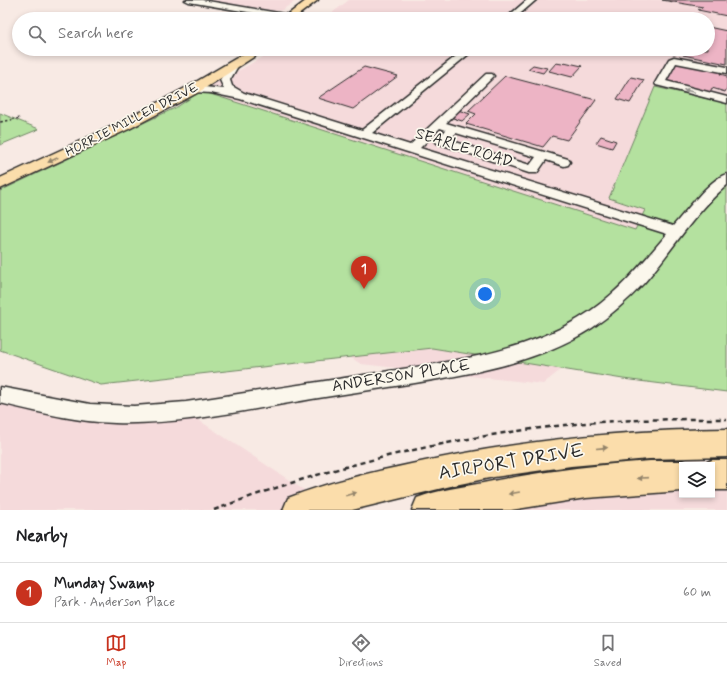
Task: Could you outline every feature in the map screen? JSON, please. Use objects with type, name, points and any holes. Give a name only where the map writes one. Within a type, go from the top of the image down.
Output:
[{"type":"highway","name":"AIRPORT DRIVE","points":[[300,510],[393,483],[464,467],[514,458],[635,445],[727,443]]},
{"type":"highway","points":[[715,475],[727,475]]},
{"type":"highway","name":"AIRPORT DRIVE","points":[[429,510],[484,498],[546,488],[611,480],[679,476]]},
{"type":"main road","points":[[297,12],[313,0]]},
{"type":"main road","points":[[310,12],[325,0]]},
{"type":"main road","name":"HORRIE MILLER DRIVE","points":[[0,172],[139,107],[231,56]]},
{"type":"main road","name":"HORRIE MILLER DRIVE","points":[[0,184],[124,126],[194,89],[249,56]]},
{"type":"street","points":[[189,0],[256,12]]},
{"type":"street","points":[[517,12],[532,0]]},
{"type":"street","points":[[363,135],[462,56]]},
{"type":"street","points":[[727,70],[674,60],[660,83],[727,100]]},
{"type":"street","name":"SEARLE ROAD","points":[[233,66],[225,80],[228,88],[242,96]]},
{"type":"street","points":[[411,150],[489,76]]},
{"type":"street","name":"SEARLE ROAD","points":[[194,89],[211,90],[242,96],[676,232]]},
{"type":"street","points":[[438,124],[564,162]]},
{"type":"street","points":[[454,129],[441,141],[533,170],[543,156]]},
{"type":"street","name":"ANDERSON PLACE","points":[[3,395],[42,405],[103,414],[145,414],[186,411],[445,370],[512,356],[557,338],[584,324],[613,304],[638,279],[707,195],[727,178]]},
{"type":"path","points":[[0,122],[21,118]]},
{"type":"shaded area","points":[[202,0],[297,0],[282,10],[274,11]]},
{"type":"shaded area","points":[[349,0],[727,0],[727,197],[596,341],[543,384],[361,364],[208,267],[354,141],[201,91],[265,56],[715,56],[715,12],[333,12]]},
{"type":"shaded area","points":[[0,395],[36,403],[185,411],[334,510],[0,510]]},
{"type":"shaded area","points":[[679,476],[679,498],[715,498],[715,476],[727,476],[727,510],[429,510]]},
{"type":"green space","points":[[655,87],[727,103],[727,392],[623,379],[432,348],[101,385],[0,350],[0,191],[177,107],[201,91],[635,230],[645,210],[609,198]]},
{"type":"green space","points":[[0,113],[39,129],[0,145]]},
{"type":"building","points":[[662,0],[727,0],[727,16],[715,14],[715,12],[698,10],[703,7]]},
{"type":"building","points":[[715,28],[727,31],[727,64],[688,56],[715,56]]},
{"type":"building","points":[[564,62],[582,66],[572,77],[549,71],[556,63],[562,64]]},
{"type":"building","points":[[674,62],[721,72],[720,74],[727,76],[727,88],[725,92],[712,88],[709,94],[664,83]]},
{"type":"building","points":[[533,65],[547,68],[543,73],[528,69]]},
{"type":"building","points":[[364,67],[398,76],[353,109],[318,98]]},
{"type":"building","points":[[505,76],[596,100],[567,140],[552,136],[543,147],[466,124],[476,114],[468,111]]},
{"type":"building","points":[[631,77],[644,80],[630,103],[617,99]]},
{"type":"building","points":[[458,110],[470,114],[462,121],[450,117]]},
{"type":"building","points":[[601,136],[616,141],[612,148],[596,143]]},
{"type":"place","name":"Munday Swamp","points":[[364,289]]}]
